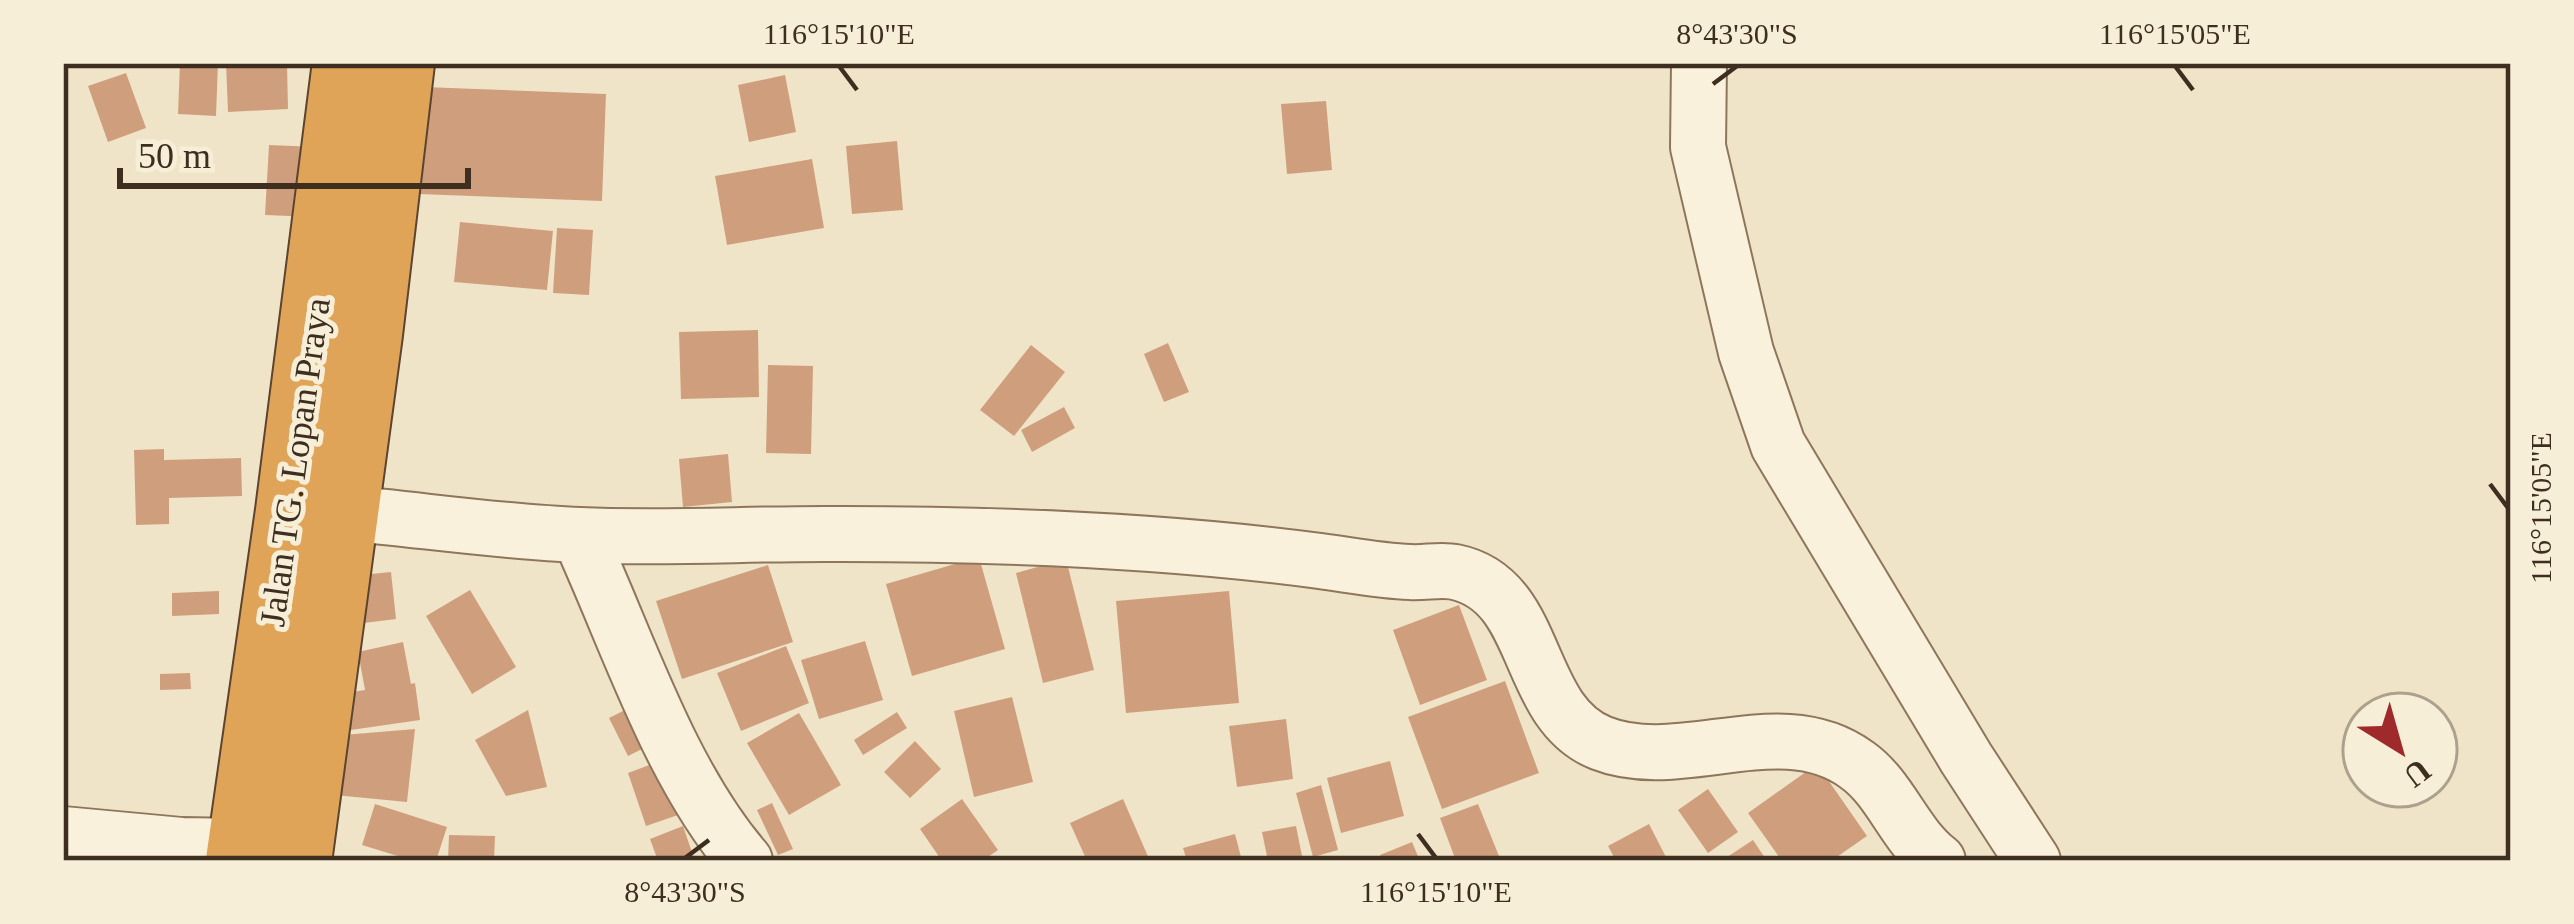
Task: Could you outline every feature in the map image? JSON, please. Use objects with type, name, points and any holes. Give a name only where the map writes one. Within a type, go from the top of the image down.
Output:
[{"type":"highway","name":"Jalan TG. Lopan Praya","points":[[259,856],[302,416],[346,63]]},
{"type":"highway","points":[[259,856],[345,513],[401,63]]},
{"type":"street","points":[[1700,63],[1698,148],[1746,352],[1778,445],[2033,861]]},
{"type":"street","points":[[345,513],[579,535],[847,533],[1216,547],[1411,572],[1453,571],[1485,583],[1508,610],[1527,637],[1562,716],[1578,732],[1625,751],[1657,754],[1773,742],[1831,751],[1857,764],[1871,778],[1913,853]]},
{"type":"street","points":[[579,535],[686,775],[745,861]]},
{"type":"street","points":[[63,834],[259,856]]},
{"type":"building","points":[[180,63],[218,63],[216,116],[178,114]]},
{"type":"building","points":[[226,63],[287,63],[288,109],[228,112]]},
{"type":"building","points":[[126,73],[146,128],[108,142],[88,86]]},
{"type":"building","points":[[785,75],[796,132],[749,142],[738,85]]},
{"type":"building","points":[[424,87],[606,94],[602,201],[419,194]]},
{"type":"building","points":[[1326,101],[1332,170],[1287,174],[1281,104]]},
{"type":"building","points":[[897,141],[903,210],[852,214],[846,146]]},
{"type":"building","points":[[269,145],[316,147],[314,217],[265,215]]},
{"type":"building","points":[[812,159],[824,228],[727,245],[715,176]]},
{"type":"building","points":[[460,222],[553,231],[547,290],[454,282]]},
{"type":"building","points":[[557,228],[593,230],[589,295],[553,293]]},
{"type":"building","points":[[758,330],[759,397],[681,399],[679,332]]},
{"type":"building","points":[[1168,343],[1189,392],[1164,402],[1144,354]]},
{"type":"building","points":[[1031,345],[1065,372],[1014,436],[980,410]]},
{"type":"building","points":[[768,365],[813,366],[811,454],[766,453]]},
{"type":"building","points":[[1064,407],[1075,428],[1032,452],[1021,430]]},
{"type":"building","points":[[164,449],[164,460],[241,458],[242,496],[169,498],[169,524],[136,525],[134,450]]},
{"type":"building","points":[[728,454],[732,502],[683,507],[679,459]]},
{"type":"building","points":[[979,557],[1005,649],[912,676],[886,584]]},
{"type":"building","points":[[1066,559],[1094,670],[1043,683],[1016,573]]},
{"type":"building","points":[[768,565],[793,642],[682,679],[656,601]]},
{"type":"building","points":[[391,572],[396,619],[356,624],[351,576]]},
{"type":"building","points":[[470,590],[516,667],[472,694],[426,616]]},
{"type":"building","points":[[219,591],[219,614],[172,616],[172,593]]},
{"type":"building","points":[[1229,591],[1239,703],[1126,713],[1116,601]]},
{"type":"building","points":[[1459,605],[1487,680],[1420,705],[1393,630]]},
{"type":"building","points":[[865,641],[883,700],[819,719],[801,660]]},
{"type":"building","points":[[403,642],[420,720],[337,732],[332,695],[365,690],[358,652]]},
{"type":"building","points":[[786,646],[809,703],[741,731],[717,673]]},
{"type":"building","points":[[190,673],[191,689],[160,690],[160,674]]},
{"type":"building","points":[[1505,681],[1539,773],[1442,809],[1408,717]]},
{"type":"building","points":[[1012,697],[1033,782],[974,797],[954,711]]},
{"type":"building","points":[[643,701],[662,739],[628,756],[609,718]]},
{"type":"building","points":[[528,710],[547,787],[506,796],[475,740]]},
{"type":"building","points":[[897,712],[907,728],[863,755],[854,740]]},
{"type":"building","points":[[799,713],[841,785],[789,815],[747,743]]},
{"type":"building","points":[[1286,719],[1293,779],[1237,787],[1229,726]]},
{"type":"building","points":[[415,729],[407,802],[324,794],[331,736]]},
{"type":"building","points":[[915,741],[941,769],[910,798],[884,772]]},
{"type":"building","points":[[660,761],[678,815],[646,826],[628,773]]},
{"type":"building","points":[[1390,761],[1404,816],[1341,833],[1327,778]]},
{"type":"building","points":[[1817,764],[1867,836],[1831,861],[1782,861],[1748,813]]},
{"type":"building","points":[[1321,785],[1338,850],[1313,857],[1296,793]]},
{"type":"building","points":[[1708,789],[1738,832],[1708,853],[1678,810]]},
{"type":"building","points":[[962,799],[998,850],[982,861],[942,861],[920,829]]},
{"type":"building","points":[[1123,799],[1150,861],[1087,861],[1070,823]]},
{"type":"building","points":[[772,803],[793,849],[778,855],[757,810]]},
{"type":"building","points":[[375,804],[447,827],[436,861],[414,861],[362,845]]},
{"type":"building","points":[[1478,804],[1501,861],[1456,861],[1440,818]]},
{"type":"building","points":[[1649,824],[1668,861],[1616,861],[1608,846]]},
{"type":"building","points":[[683,826],[695,861],[658,861],[650,839]]},
{"type":"building","points":[[1296,826],[1303,861],[1268,861],[1262,832]]},
{"type":"building","points":[[1235,834],[1242,861],[1187,861],[1183,848]]},
{"type":"building","points":[[449,835],[495,836],[494,861],[448,861]]},
{"type":"building","points":[[1753,840],[1767,861],[1721,861]]},
{"type":"building","points":[[1412,842],[1420,861],[1382,861],[1380,855]]}]
